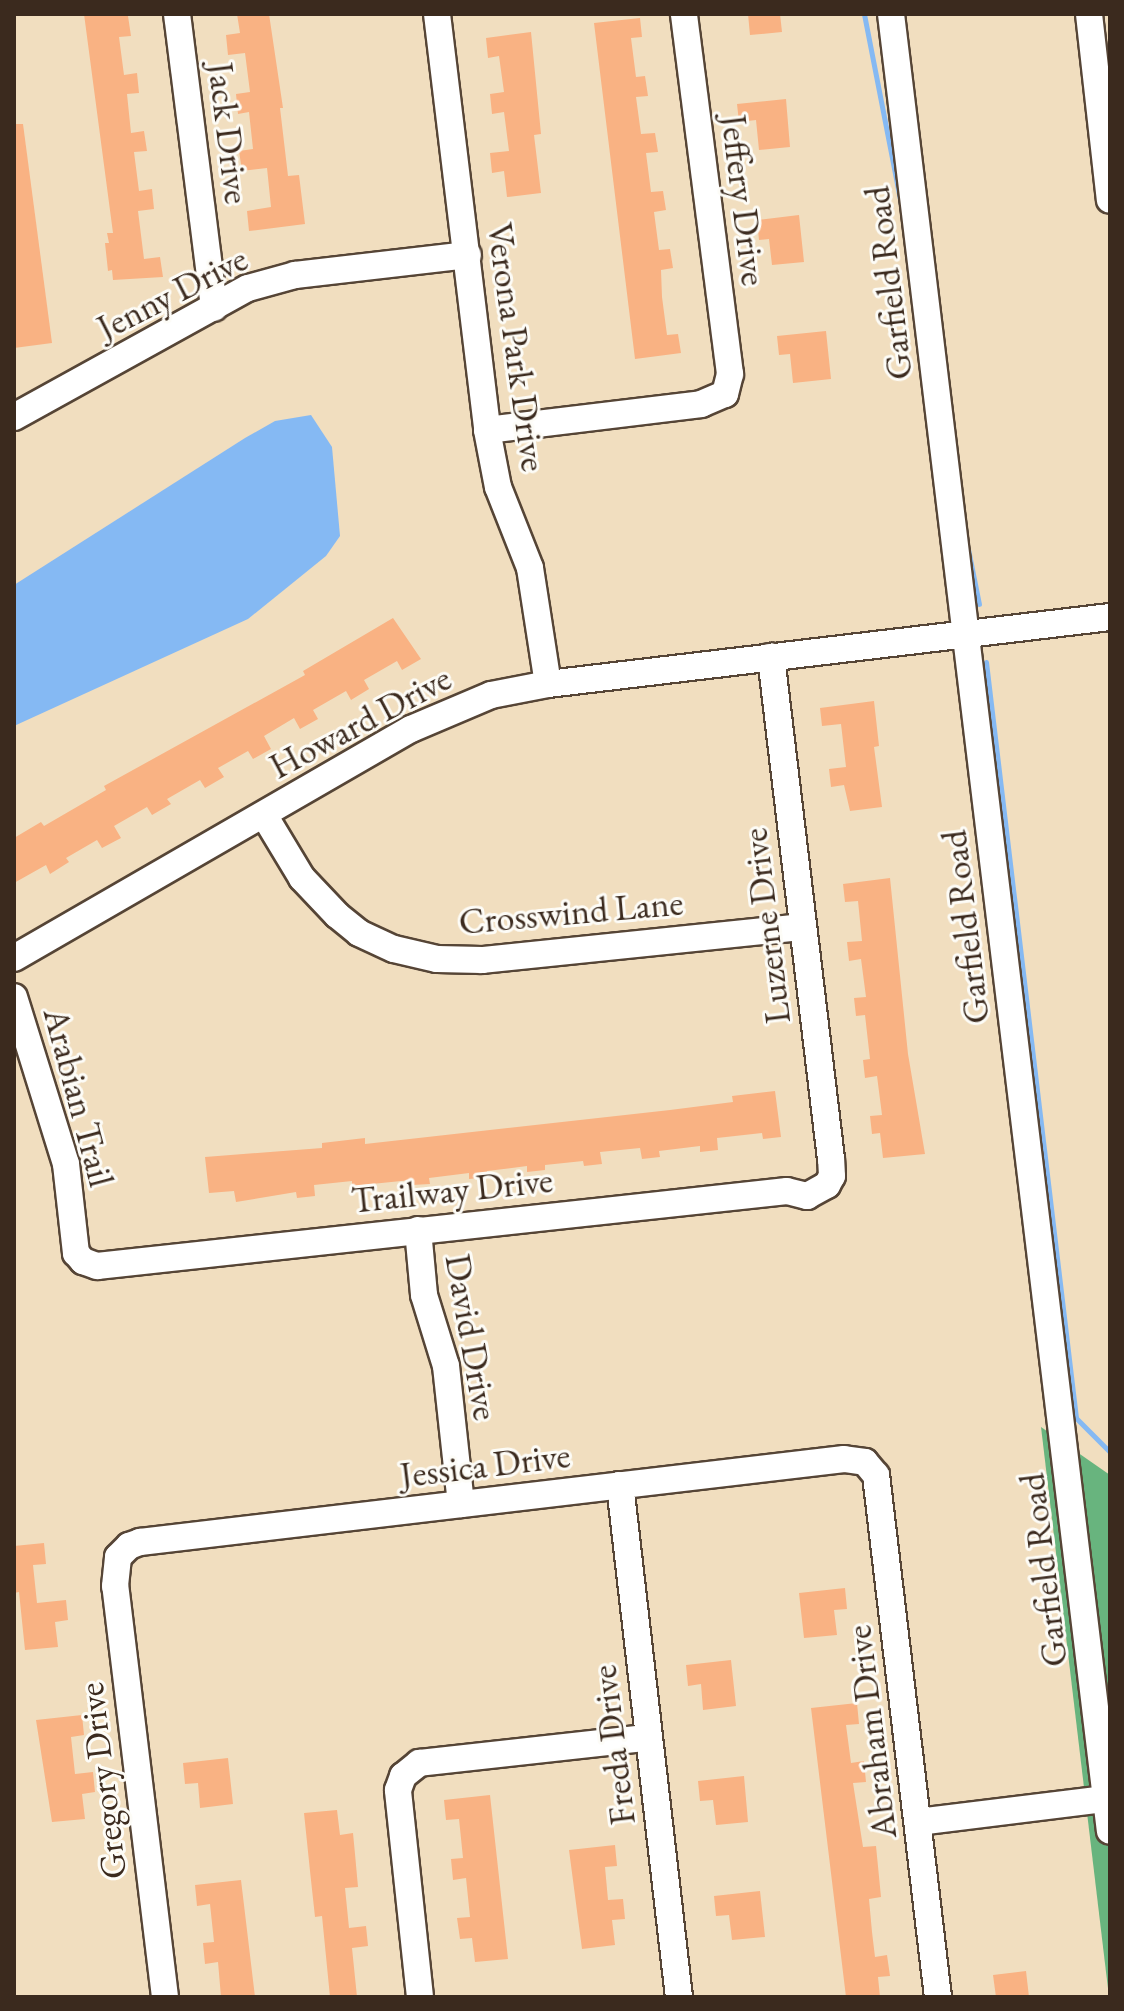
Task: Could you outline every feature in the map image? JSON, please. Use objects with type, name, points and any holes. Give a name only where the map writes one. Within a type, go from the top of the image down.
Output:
[{"type":"street","name":"Jack Drive","points":[[177,14],[214,308]]},
{"type":"street","name":"Verona Park Drive","points":[[437,14],[487,430],[498,487],[530,568],[548,684]]},
{"type":"street","name":"Jeffery Drive","points":[[487,430],[701,404],[725,394],[730,374],[684,14]]},
{"type":"street","name":"Garfield Road","points":[[891,14],[1110,1831]]},
{"type":"street","points":[[1089,14],[1103,83],[1110,200]]},
{"type":"street","name":"Jenny Drive","points":[[14,417],[248,288],[295,275],[468,255]]},
{"type":"street","name":"Howard Drive","points":[[14,958],[438,715],[491,695],[548,684],[1110,617]]},
{"type":"street","name":"Luzerne Drive","points":[[771,657],[831,1159],[832,1176],[827,1185]]},
{"type":"street","name":"Crosswind Lane","points":[[264,815],[302,878],[337,915],[371,939],[437,959],[482,960],[802,927]]},
{"type":"street","name":"Arabian Trail","points":[[14,997],[57,1127],[72,1204],[73,1241],[83,1261]]},
{"type":"street","name":"Trailway Drive","points":[[83,1261],[97,1266],[787,1191],[807,1196],[827,1185]]},
{"type":"street","name":"David Drive","points":[[418,1230],[424,1295],[446,1366],[461,1504]]},
{"type":"street","name":"Jessica Drive","points":[[118,1557],[140,1542],[818,1461],[855,1459],[865,1462]]},
{"type":"street","name":"Abraham Drive","points":[[865,1462],[876,1475],[938,1997]]},
{"type":"street","name":"Freda Drive","points":[[620,1485],[679,1997]]},
{"type":"street","name":"Gregory Drive","points":[[118,1557],[115,1586],[165,1997]]},
{"type":"street","points":[[420,1997],[398,1790],[403,1776],[419,1763],[647,1738]]},
{"type":"street","points":[[918,1822],[1106,1799]]},
{"type":"green space","points":[[1041,1427],[1110,1475],[1110,1997],[1109,1997]]},
{"type":"water","points":[[311,415],[332,447],[340,536],[326,556],[248,619],[14,726],[14,585],[245,438],[275,421]]},
{"type":"building","points":[[84,14],[128,16],[131,36],[119,37],[124,75],[137,73],[139,93],[127,94],[131,133],[144,131],[147,151],[134,152],[139,191],[152,189],[154,209],[138,211],[144,259],[160,257],[163,277],[113,280],[112,270],[108,271],[105,243],[109,243],[107,233],[113,233]]},
{"type":"building","points":[[237,14],[269,14],[283,108],[280,108],[288,176],[299,175],[305,224],[249,231],[247,211],[271,207],[267,168],[242,171],[239,151],[253,149],[249,112],[238,114],[236,94],[250,92],[245,53],[228,55],[226,35],[240,33]]},
{"type":"building","points":[[748,14],[780,14],[782,32],[750,35]]},
{"type":"building","points":[[640,18],[642,37],[631,38],[636,77],[645,76],[648,96],[636,97],[641,134],[655,133],[658,152],[646,153],[651,192],[663,191],[666,210],[654,212],[659,250],[670,249],[673,268],[661,270],[662,297],[667,335],[678,334],[681,353],[635,359],[594,23]]},
{"type":"building","points":[[531,32],[541,134],[534,135],[541,193],[507,197],[504,171],[492,173],[490,153],[509,151],[504,112],[492,114],[490,94],[504,92],[499,56],[488,58],[486,38]]},
{"type":"building","points":[[786,99],[790,147],[759,150],[756,120],[739,122],[737,104]]},
{"type":"building","points":[[14,124],[23,124],[52,343],[14,348]]},
{"type":"building","points":[[799,215],[804,262],[772,265],[769,239],[759,240],[757,220]]},
{"type":"building","points":[[826,331],[831,379],[793,383],[790,354],[779,355],[777,336]]},
{"type":"building","points":[[393,618],[421,659],[402,670],[397,661],[364,680],[369,689],[351,700],[346,691],[313,710],[318,719],[300,729],[294,718],[264,736],[271,749],[253,759],[248,751],[218,768],[224,777],[205,788],[200,780],[167,799],[171,804],[152,815],[147,807],[114,826],[121,838],[102,848],[97,840],[66,858],[69,862],[50,874],[46,865],[14,883],[14,838],[41,822],[44,826],[106,790],[104,786],[305,675],[303,671]]},
{"type":"building","points":[[874,701],[879,746],[874,747],[882,807],[850,811],[844,785],[831,787],[829,769],[846,767],[841,724],[822,726],[820,708]]},
{"type":"building","points":[[890,878],[908,1054],[925,1154],[883,1158],[880,1133],[872,1134],[870,1116],[882,1115],[877,1076],[865,1078],[863,1060],[870,1059],[865,1015],[856,1016],[854,998],[866,997],[861,959],[849,961],[847,942],[862,941],[858,901],[845,902],[843,884]]},
{"type":"building","points":[[775,1091],[781,1137],[763,1139],[762,1133],[717,1138],[718,1150],[700,1152],[700,1146],[659,1151],[660,1157],[642,1159],[640,1148],[600,1152],[602,1164],[584,1166],[583,1161],[545,1165],[545,1170],[527,1172],[527,1166],[487,1171],[487,1177],[469,1179],[469,1173],[429,1178],[430,1184],[412,1185],[411,1180],[352,1186],[352,1181],[314,1185],[315,1196],[297,1198],[296,1192],[236,1202],[234,1191],[209,1193],[205,1157],[322,1148],[322,1143],[365,1138],[365,1144],[670,1110],[733,1102],[732,1096]]},
{"type":"building","points":[[44,1543],[46,1564],[33,1565],[37,1603],[66,1600],[68,1620],[55,1622],[58,1647],[25,1650],[19,1592],[14,1593],[14,1546]]},
{"type":"building","points":[[845,1588],[847,1609],[834,1610],[837,1635],[804,1638],[799,1593]]},
{"type":"building","points":[[731,1660],[736,1706],[703,1710],[701,1684],[688,1686],[686,1665]]},
{"type":"building","points":[[857,1703],[859,1724],[846,1725],[851,1763],[864,1761],[866,1782],[853,1783],[863,1847],[876,1846],[881,1897],[869,1899],[872,1932],[875,1957],[887,1955],[890,1976],[878,1977],[880,1997],[846,1997],[811,1708]]},
{"type":"building","points":[[82,1715],[84,1735],[71,1737],[75,1774],[93,1772],[95,1792],[82,1794],[85,1819],[52,1822],[36,1720]]},
{"type":"building","points":[[228,1758],[233,1804],[200,1808],[198,1783],[185,1784],[183,1763]]},
{"type":"building","points":[[744,1776],[748,1822],[716,1825],[713,1800],[700,1801],[698,1781]]},
{"type":"building","points":[[490,1795],[508,1959],[475,1962],[472,1938],[460,1939],[457,1918],[470,1917],[466,1878],[453,1880],[451,1859],[463,1858],[459,1819],[446,1820],[444,1800]]},
{"type":"building","points":[[337,1810],[340,1835],[353,1833],[358,1887],[345,1888],[349,1928],[366,1926],[368,1946],[352,1948],[357,1997],[330,1997],[322,1916],[315,1917],[310,1871],[304,1813]]},
{"type":"building","points":[[615,1845],[617,1866],[605,1867],[608,1900],[623,1899],[625,1919],[612,1920],[615,1945],[582,1949],[569,1850]]},
{"type":"building","points":[[241,1880],[255,1997],[221,1997],[218,1962],[205,1964],[203,1943],[214,1942],[210,1904],[197,1906],[195,1885]]},
{"type":"building","points":[[760,1891],[765,1937],[732,1940],[729,1915],[716,1916],[714,1896]]},
{"type":"building","points":[[1026,1971],[1029,1997],[996,1997],[993,1975]]},
{"type":"waterway","points":[[864,14],[902,209]]},
{"type":"waterway","points":[[968,549],[979,604]]},
{"type":"waterway","points":[[986,662],[1076,1418],[1110,1452]]}]
